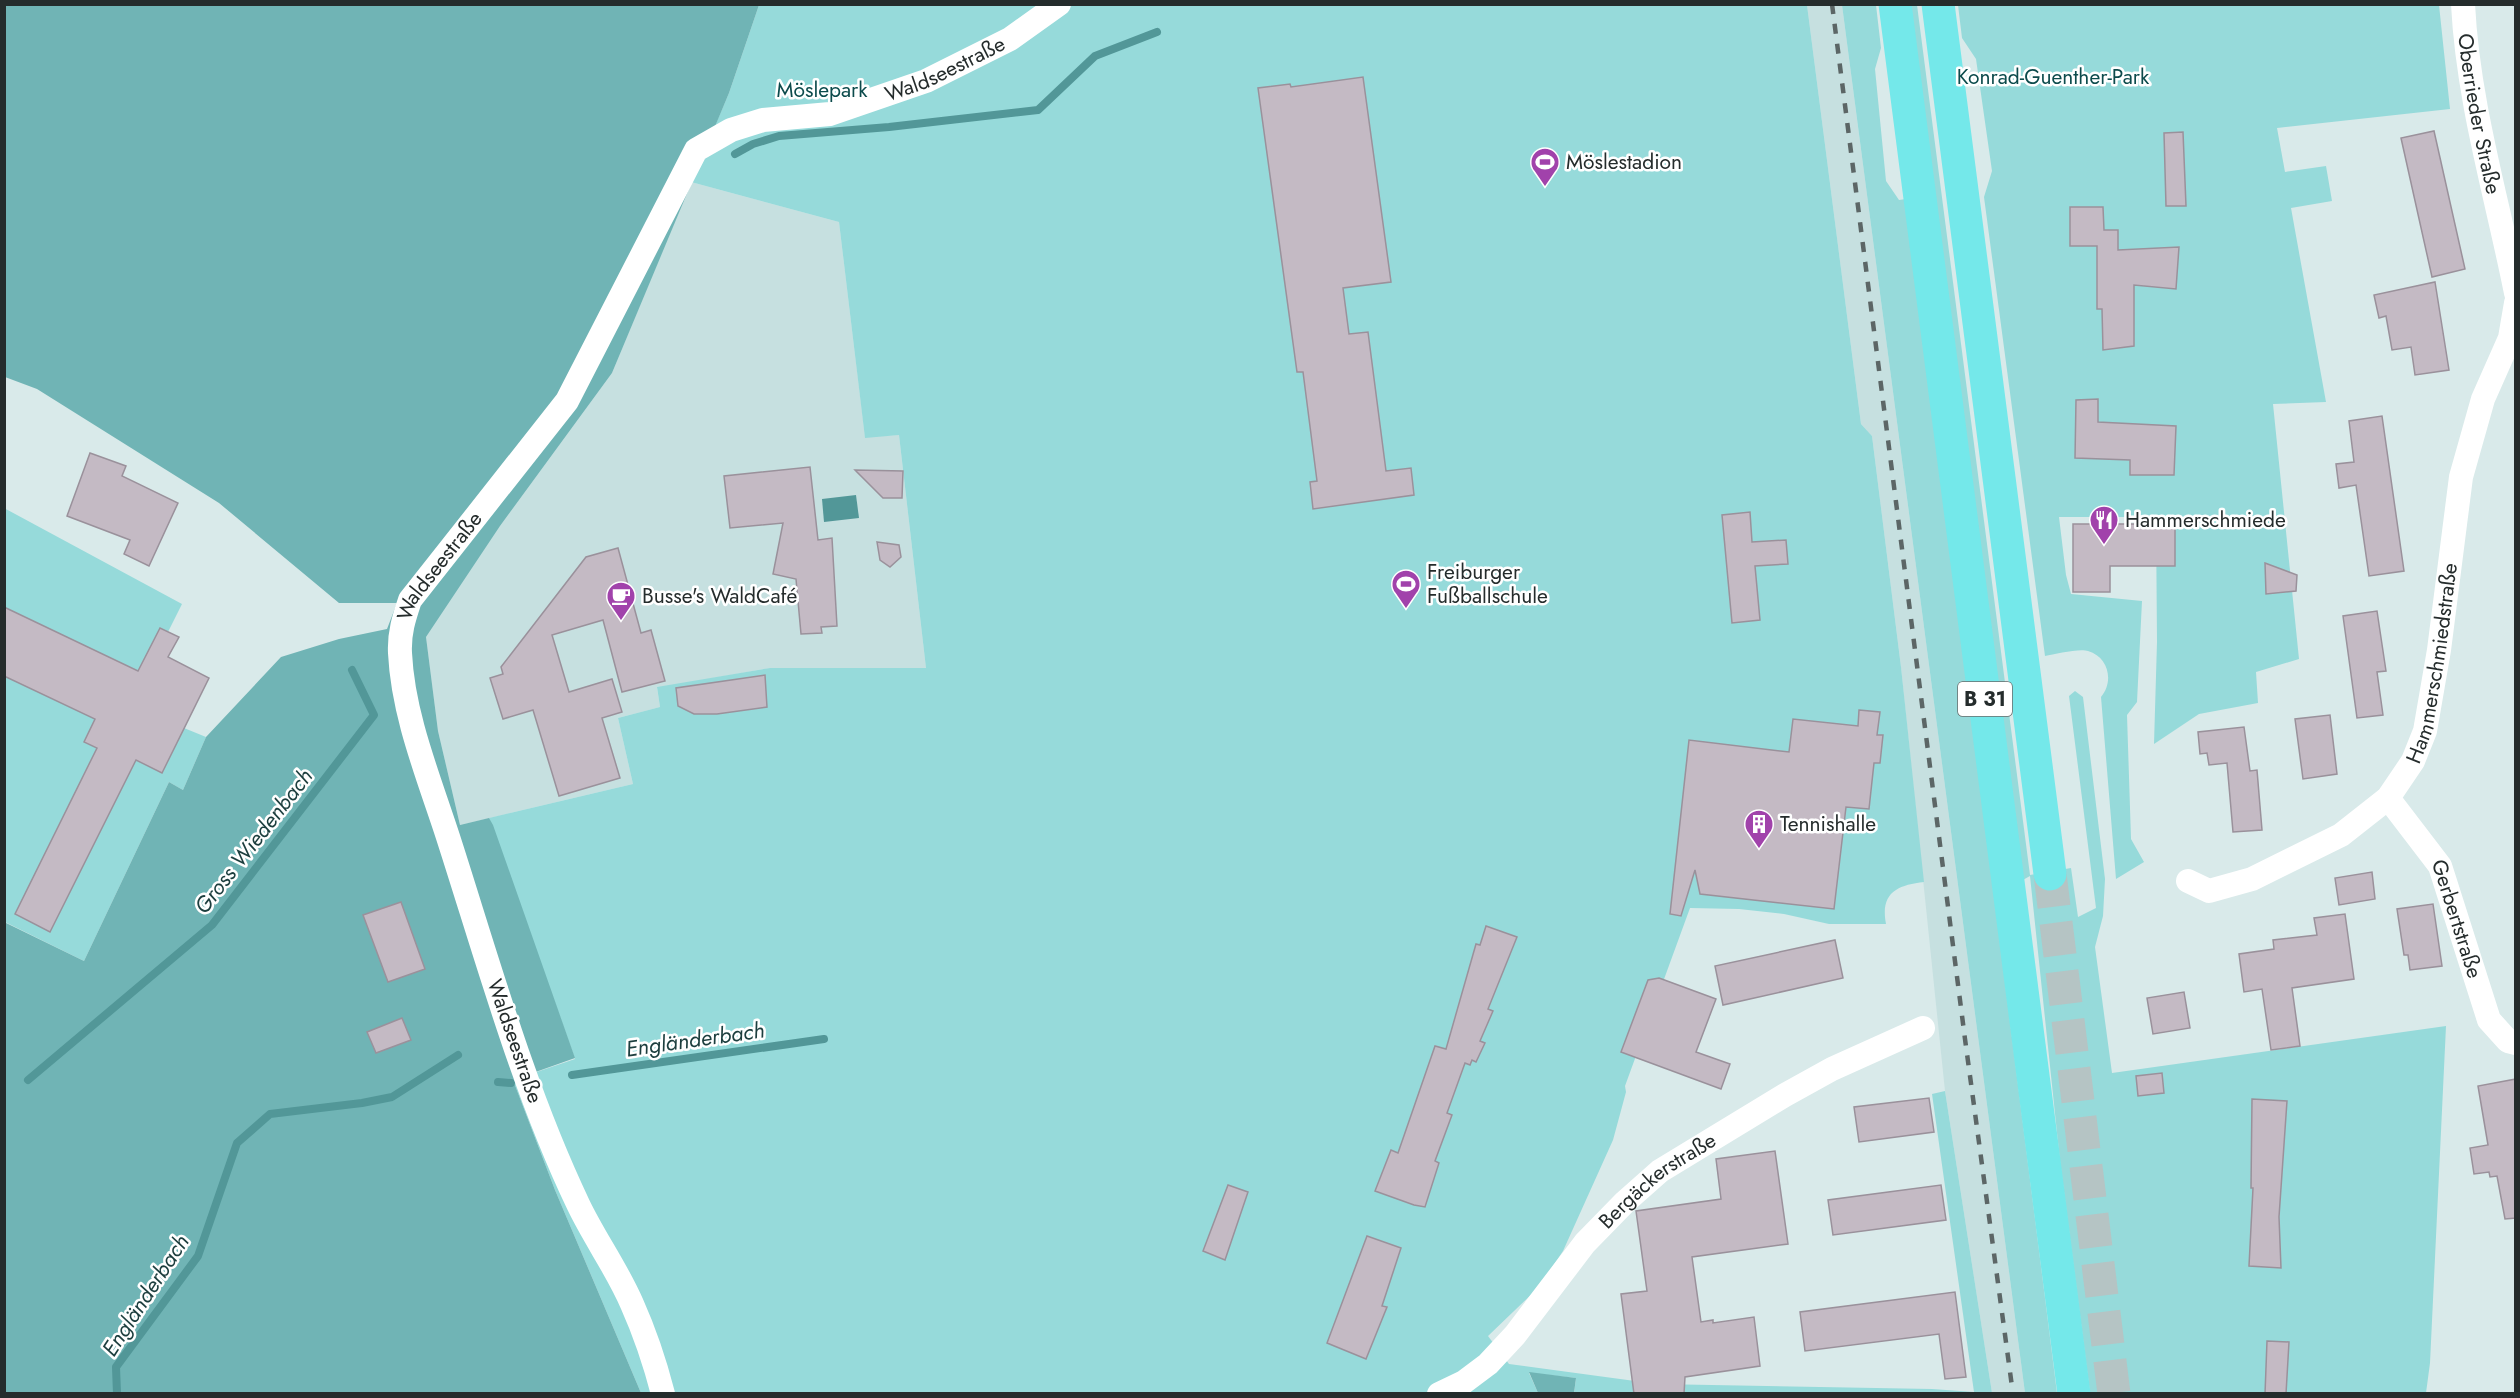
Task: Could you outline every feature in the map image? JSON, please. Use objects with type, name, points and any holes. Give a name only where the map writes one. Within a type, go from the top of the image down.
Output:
[{"type":"highway","name":"B 31","points":[[1895,4],[2074,1394]]},
{"type":"highway","name":"B 31","points":[[1938,4],[2050,874]]},
{"type":"street","name":"Waldseestraße","points":[[663,1394],[655,1363],[632,1302],[573,1193],[537,1105],[500,1000],[423,765],[406,699],[400,654],[401,625],[410,600],[567,401],[696,150],[731,130],[763,120],[830,114],[926,81],[1010,39],[1059,4]]},
{"type":"street","name":"Oberrieder Straße","points":[[2463,4],[2474,102],[2516,293]]},
{"type":"street","name":"Hammerschmiedstraße","points":[[2188,881],[2209,891],[2252,879],[2341,835],[2388,798],[2413,761],[2425,731],[2439,650],[2461,477],[2483,399],[2510,338],[2516,303]]},
{"type":"street","name":"Gerbertstraße","points":[[2388,798],[2440,866],[2489,1020],[2508,1041],[2516,1043]]},
{"type":"street","name":"Bergäckerstraße","points":[[1439,1394],[1464,1382],[1488,1364],[1515,1335],[1585,1243],[1625,1202],[1660,1171],[1822,1074],[1923,1028]]},
{"type":"shaded area","points":[[5,5],[759,5],[729,93],[612,373],[500,526],[426,637],[438,731],[460,825],[489,818],[493,825],[575,1058],[513,1080],[555,1190],[641,1393],[5,1393],[4,922],[84,961],[169,782],[183,790],[206,737],[281,657],[339,639],[387,629],[397,603],[339,603],[219,503],[37,389],[5,377]]},
{"type":"shaded area","points":[[1807,5],[1842,5],[2025,1393],[1992,1393],[1945,1091],[1901,667],[1872,436],[1861,424]]},
{"type":"shaded area","points":[[691,182],[839,222],[865,437],[899,435],[926,668],[770,668],[657,688],[660,707],[618,718],[633,784],[460,825],[438,731],[426,637],[500,526],[612,373]]},
{"type":"shaded area","points":[[856,495],[859,518],[824,522],[822,499]]},
{"type":"shaded area","points":[[1529,1372],[1576,1378],[1574,1393],[1538,1393]]},
{"type":"green space","name":"Freiburger Fußballschule","points":[[759,5],[1807,5],[1861,424],[1872,436],[1901,667],[1924,882],[1906,885],[1893,892],[1886,905],[1886,924],[1829,924],[1784,914],[1739,909],[1690,908],[1625,1086],[1626,1092],[1613,1140],[1563,1251],[1539,1287],[1488,1336],[1509,1364],[1657,1384],[1932,1389],[1974,1392],[1932,1094],[1945,1091],[1992,1393],[1574,1394],[1576,1378],[1529,1373],[1538,1393],[641,1393],[555,1190],[513,1080],[575,1059],[489,818],[633,784],[618,718],[660,707],[657,687],[770,668],[926,668],[899,435],[865,438],[839,222],[691,182],[729,93]]},
{"type":"green space","points":[[1842,5],[1876,5],[1881,48],[1875,69],[1886,181],[1899,200],[1906,199],[2057,1393],[2025,1393]]},
{"type":"green space","points":[[1909,5],[1917,5],[2030,875],[2071,868],[2078,917],[2096,908],[2069,696],[2075,691],[2083,697],[2105,879],[2103,916],[2095,947],[2112,1073],[2446,1026],[2430,1363],[2426,1393],[2090,1393],[2060,1161],[2030,876],[2021,881]]},
{"type":"green space","name":"Konrad-Guenther-Park","points":[[1958,5],[2439,5],[2450,109],[2277,128],[2285,172],[2326,166],[2332,201],[2291,208],[2326,402],[2273,404],[2299,659],[2256,672],[2258,703],[2199,714],[2154,744],[2157,642],[2156,517],[2059,517],[2066,575],[2071,594],[2142,601],[2137,702],[2127,715],[2131,839],[2144,862],[2116,879],[2101,697],[2108,677],[2105,664],[2095,654],[2084,650],[2045,656],[1984,197],[1992,171],[1976,59],[1962,38]]},
{"type":"green space","points":[[4,508],[182,604],[120,728],[184,728],[206,737],[183,790],[169,782],[84,961],[5,922]]},
{"type":"building","points":[[1363,77],[1391,282],[1343,288],[1349,334],[1368,332],[1386,471],[1411,468],[1414,495],[1313,509],[1310,482],[1317,481],[1303,372],[1297,372],[1258,88],[1290,84],[1291,87]]},
{"type":"building","points":[[2434,131],[2465,269],[2432,277],[2401,138]]},
{"type":"building","points":[[2183,132],[2186,206],[2166,206],[2164,133]]},
{"type":"building","points":[[2070,207],[2103,207],[2104,230],[2118,230],[2118,250],[2179,247],[2176,289],[2134,285],[2134,346],[2103,350],[2102,309],[2097,309],[2097,246],[2070,246]]},
{"type":"building","points":[[2435,282],[2449,370],[2415,375],[2411,347],[2392,350],[2386,316],[2379,318],[2374,295]]},
{"type":"building","points":[[2098,399],[2098,422],[2176,426],[2174,475],[2130,475],[2130,460],[2075,458],[2076,400]]},
{"type":"building","points":[[2382,416],[2404,571],[2369,576],[2356,485],[2339,488],[2336,464],[2354,462],[2349,421]]},
{"type":"building","points":[[90,453],[126,466],[122,476],[178,503],[149,566],[124,554],[130,540],[67,516]]},
{"type":"building","points":[[810,467],[818,540],[832,538],[837,626],[821,627],[822,633],[801,634],[796,579],[773,574],[783,523],[730,528],[724,476]]},
{"type":"building","points":[[855,470],[903,471],[902,498],[883,498]]},
{"type":"building","points":[[1750,512],[1752,542],[1786,540],[1788,564],[1755,566],[1760,620],[1732,623],[1722,515]]},
{"type":"building","points":[[2073,524],[2163,524],[2175,529],[2175,566],[2110,566],[2110,592],[2073,592]]},
{"type":"building","points":[[877,542],[899,545],[901,557],[890,567],[880,560]]},
{"type":"building","points":[[618,548],[641,633],[651,630],[665,681],[622,692],[603,620],[552,635],[569,692],[612,679],[622,712],[602,718],[620,778],[559,796],[533,710],[503,719],[490,678],[503,674],[501,667],[586,557]]},
{"type":"building","points":[[2265,563],[2297,575],[2296,591],[2266,594]]},
{"type":"building","points":[[4,607],[138,671],[160,628],[179,637],[168,657],[209,678],[162,773],[136,760],[50,932],[15,914],[97,748],[84,742],[95,719],[4,676]]},
{"type":"building","points":[[2377,611],[2386,671],[2377,672],[2383,715],[2357,718],[2343,616]]},
{"type":"building","points":[[765,675],[767,707],[717,714],[694,714],[678,706],[676,688]]},
{"type":"building","name":"Tennishalle","points":[[1859,710],[1880,712],[1877,735],[1883,735],[1880,763],[1874,763],[1869,809],[1846,807],[1834,909],[1700,894],[1695,870],[1681,916],[1670,914],[1689,740],[1789,752],[1793,719],[1858,726]]},
{"type":"building","points":[[2330,715],[2337,774],[2303,779],[2295,719]]},
{"type":"building","points":[[2244,727],[2250,771],[2257,770],[2262,830],[2233,832],[2227,763],[2209,765],[2207,753],[2200,754],[2198,732]]},
{"type":"building","points":[[2372,872],[2375,899],[2339,905],[2335,878]]},
{"type":"building","points":[[401,902],[425,969],[388,982],[363,915]]},
{"type":"building","points":[[2433,904],[2442,966],[2410,970],[2408,955],[2404,955],[2397,909]]},
{"type":"building","points":[[2345,914],[2354,979],[2292,988],[2300,1046],[2271,1050],[2262,989],[2244,992],[2239,954],[2274,949],[2273,940],[2317,935],[2314,918]]},
{"type":"building","points":[[1486,926],[1517,937],[1488,1009],[1493,1011],[1480,1041],[1485,1043],[1476,1062],[1472,1060],[1470,1065],[1465,1063],[1447,1113],[1452,1115],[1435,1161],[1439,1163],[1425,1207],[1414,1205],[1375,1191],[1391,1150],[1398,1153],[1435,1046],[1446,1049],[1476,944],[1480,945]]},
{"type":"building","points":[[1835,940],[1843,978],[1723,1005],[1715,966]]},
{"type":"building","points":[[1659,978],[1716,999],[1696,1052],[1730,1064],[1721,1089],[1621,1052],[1648,980]]},
{"type":"building","points":[[2184,992],[2190,1028],[2153,1034],[2147,998]]},
{"type":"building","points":[[402,1018],[411,1040],[376,1053],[367,1032]]},
{"type":"building","points":[[2162,1073],[2164,1093],[2138,1096],[2136,1076]]},
{"type":"building","points":[[2516,1079],[2516,1218],[2505,1219],[2497,1176],[2490,1177],[2489,1172],[2474,1174],[2470,1148],[2488,1145],[2478,1086]]},
{"type":"building","points":[[1929,1098],[1934,1132],[1859,1142],[1854,1107]]},
{"type":"building","points":[[2252,1099],[2287,1101],[2279,1217],[2281,1268],[2249,1266],[2253,1188],[2251,1188]]},
{"type":"building","points":[[1775,1151],[1788,1244],[1692,1257],[1701,1322],[1713,1320],[1713,1323],[1754,1317],[1760,1366],[1685,1377],[1684,1394],[1634,1394],[1621,1294],[1647,1291],[1636,1211],[1721,1199],[1716,1159]]},
{"type":"building","points":[[1228,1185],[1248,1192],[1225,1260],[1203,1251]]},
{"type":"building","points":[[1941,1185],[1946,1220],[1833,1235],[1828,1200]]},
{"type":"building","points":[[1367,1236],[1401,1248],[1382,1306],[1387,1307],[1366,1359],[1327,1343]]},
{"type":"building","points":[[1955,1292],[1966,1377],[1945,1379],[1939,1334],[1805,1351],[1800,1312]]},
{"type":"building","points":[[2267,1341],[2289,1342],[2286,1394],[2265,1394]]},
{"type":"waterway","points":[[735,154],[753,144],[779,136],[889,127],[1038,110],[1095,56],[1157,32]]},
{"type":"waterway","name":"Gross Wiedenbach","points":[[28,1080],[212,925],[374,715],[352,670]]},
{"type":"waterway","name":"Engländerbach","points":[[572,1075],[824,1039]]},
{"type":"waterway","name":"Engländerbach","points":[[117,1394],[116,1367],[198,1256],[237,1143],[270,1114],[362,1103],[392,1097],[458,1055]]},
{"type":"waterway","name":"Engländerbach","points":[[498,1082],[511,1083]]},
{"type":"tunnel","points":[[2050,874],[2114,1394]]},
{"type":"railway","points":[[1832,4],[2013,1394]]},
{"type":"place","name":"Möslestadion","points":[[1545,188]]},
{"type":"place","name":"Hammerschmiede","points":[[2104,546]]},
{"type":"place","name":"Freiburger Fußballschule","points":[[1406,610]]},
{"type":"place","name":"Busse's WaldCafé","points":[[621,622]]},
{"type":"place","name":"Tennishalle","points":[[1759,850]]},
{"type":"park label","name":"Möslepark","points":[[822,90]]}]
